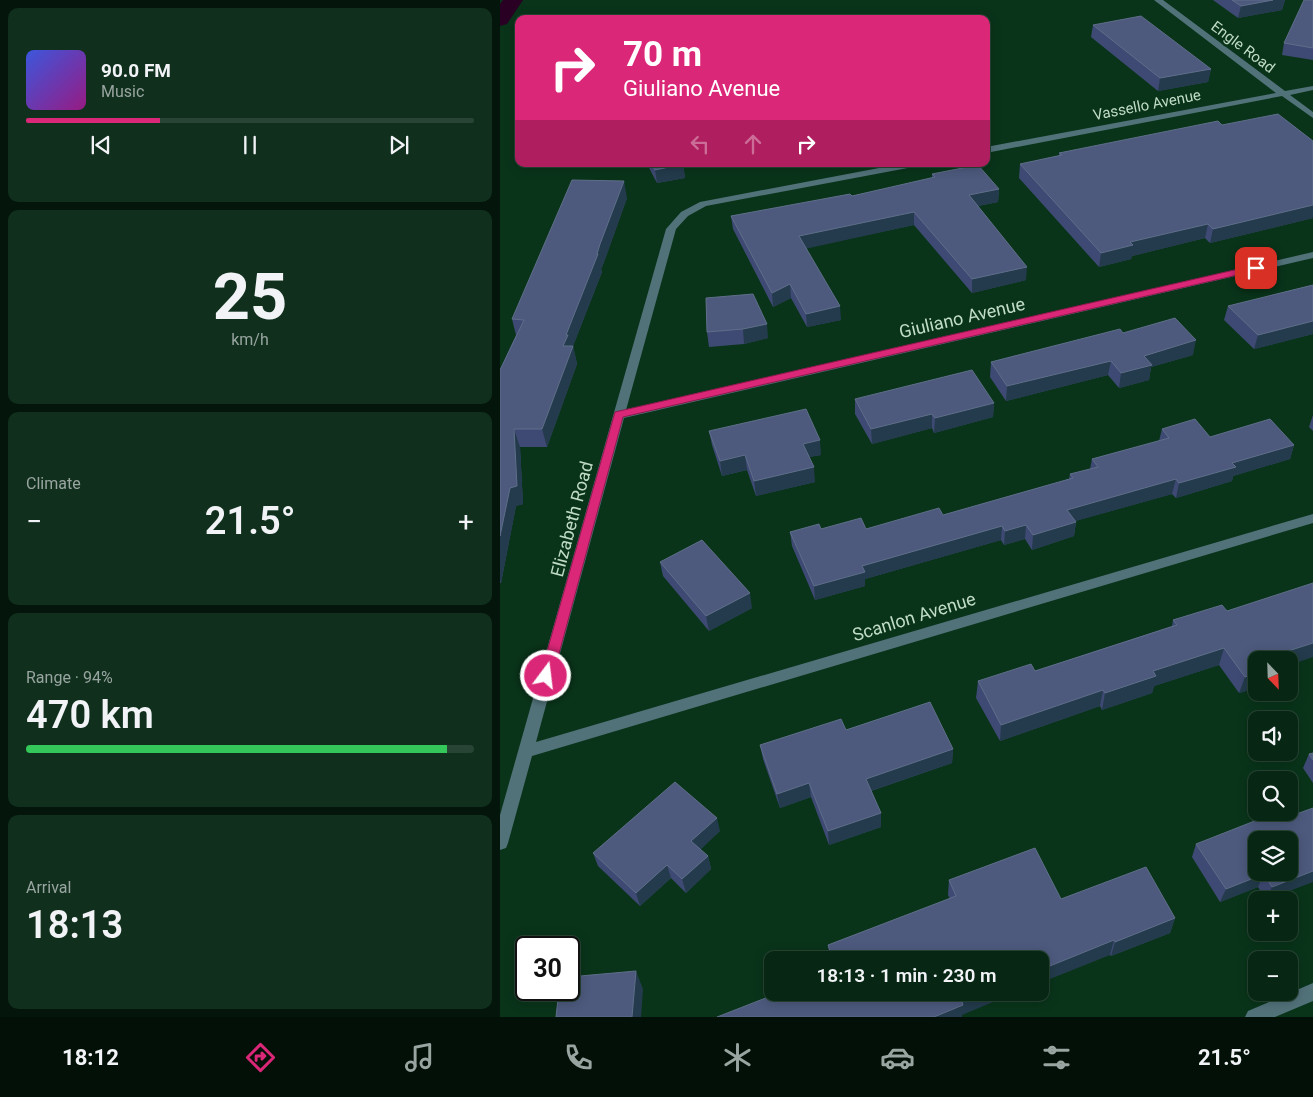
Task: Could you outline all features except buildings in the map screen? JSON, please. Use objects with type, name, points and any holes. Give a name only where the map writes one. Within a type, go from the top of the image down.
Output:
[{"type":"street","name":"Engle Road","points":[[1158,0],[1313,116]]},
{"type":"street","name":"Vassello Avenue","points":[[990,149],[1313,88]]},
{"type":"street","name":"Elizabeth Road","points":[[500,843],[670,229],[677,219],[688,210],[703,204],[897,167]]},
{"type":"street","name":"Giuliano Avenue","points":[[619,414],[1313,255]]},
{"type":"street","name":"Scanlon Avenue","points":[[526,751],[1313,518]]},
{"type":"street","points":[[1254,1017],[1313,992]]},
{"type":"waterway","points":[[500,20],[513,0]]},
{"type":"route","points":[[546,676],[619,414],[1256,268]]}]
